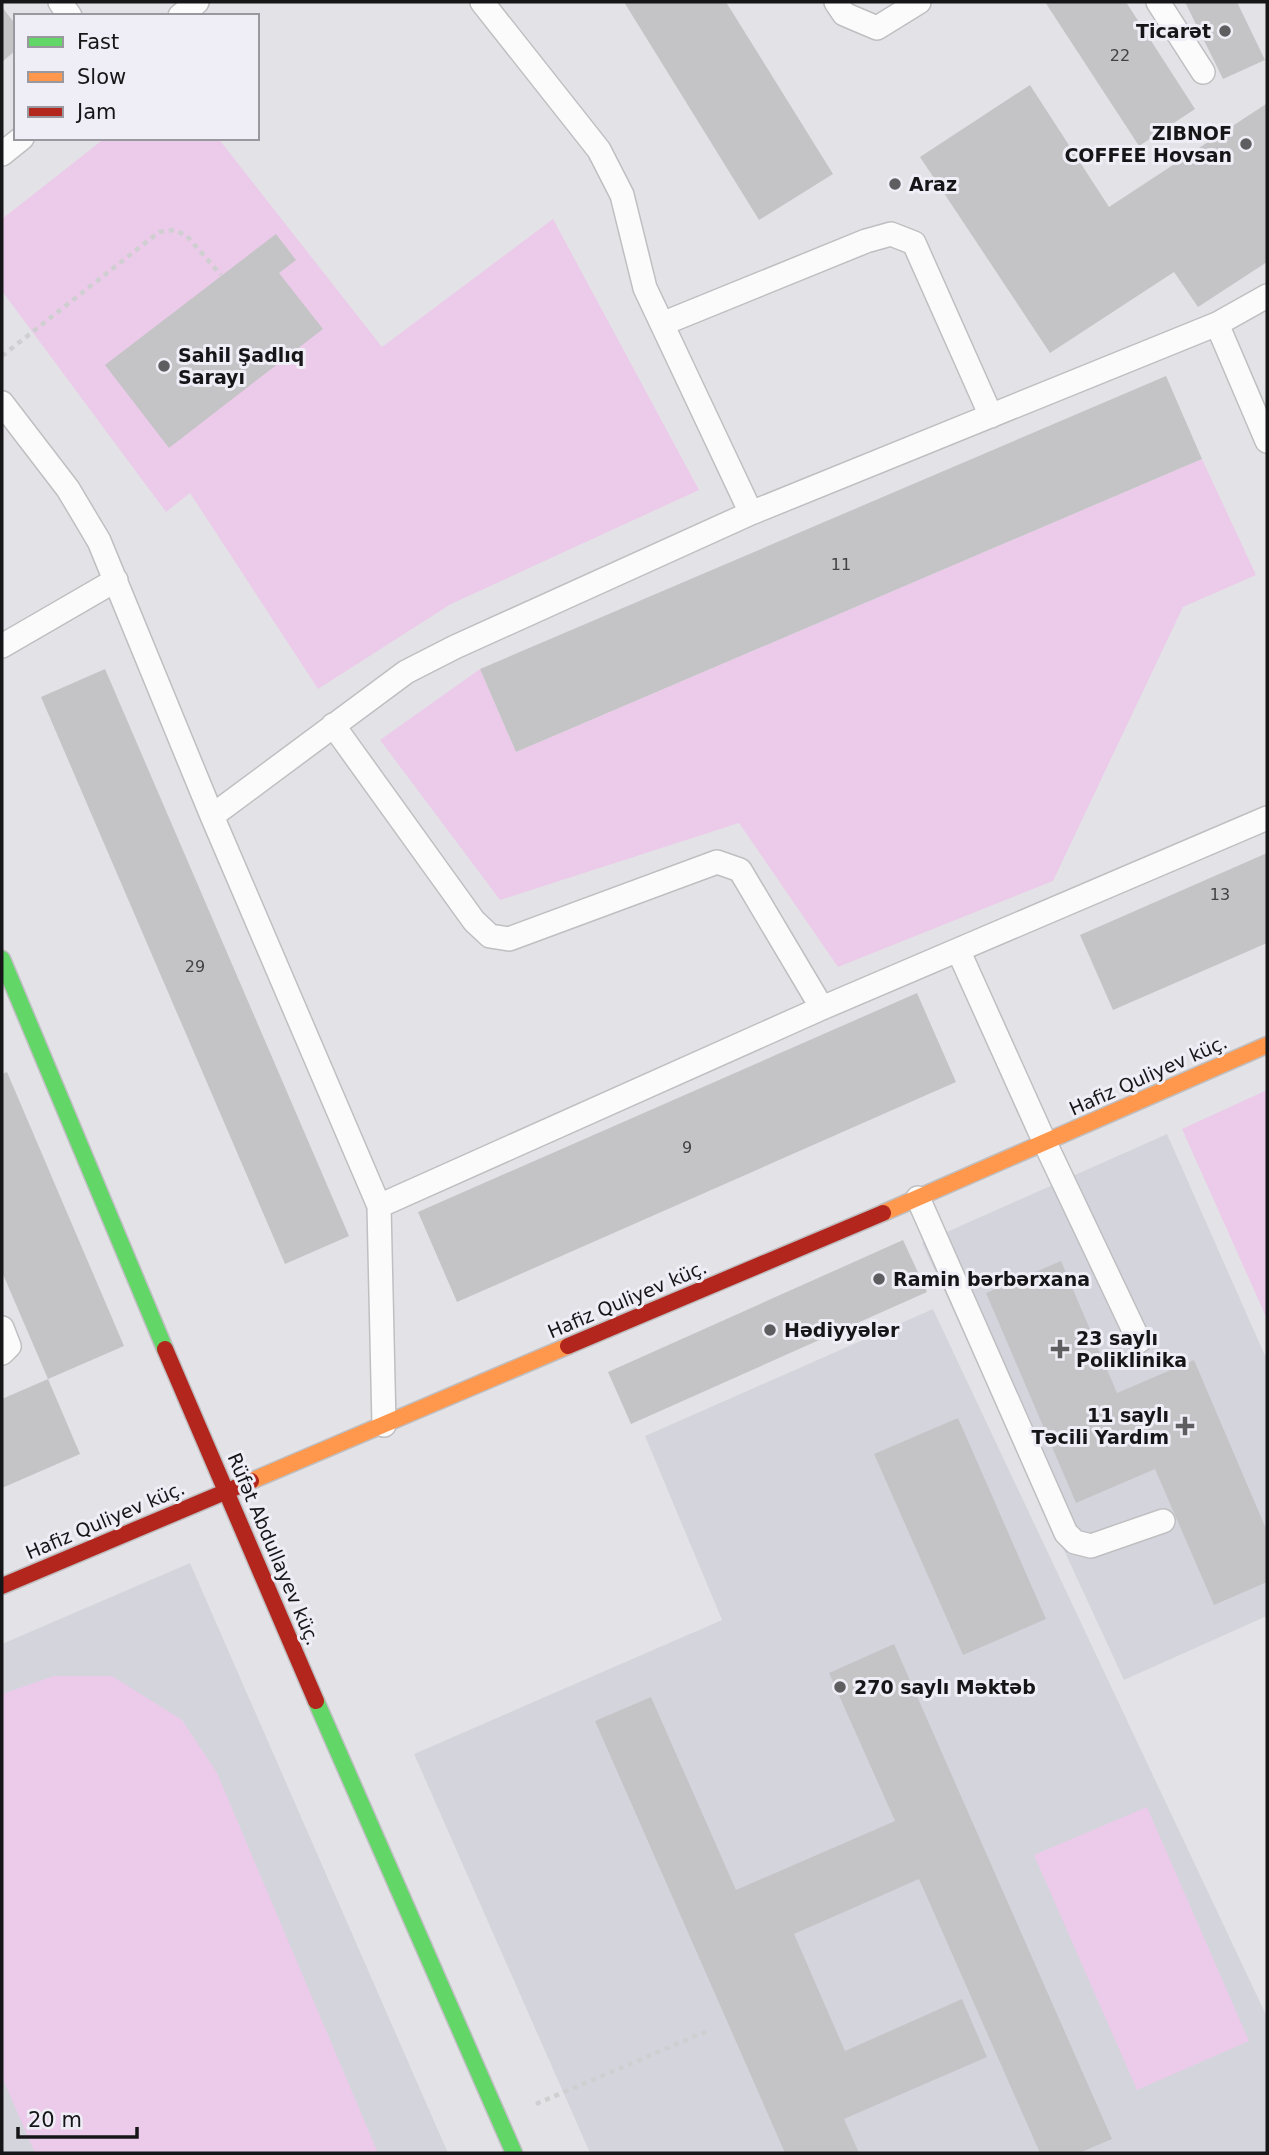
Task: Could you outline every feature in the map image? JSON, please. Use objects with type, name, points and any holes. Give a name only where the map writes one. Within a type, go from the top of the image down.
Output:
[{"type":"street","name":"Rüfət Abdullayev küç.","points":[[2,959],[225,1492],[514,2153]]},
{"type":"street","name":"Hafiz Quliyev küç.","points":[[2,1586],[918,1198],[1267,1045]]},
{"type":"lane","points":[[182,14],[197,2]]},
{"type":"lane","points":[[482,2],[599,150],[622,195],[645,288],[751,513]]},
{"type":"lane","points":[[836,2],[844,14],[877,28],[919,2]]},
{"type":"lane","points":[[1158,2],[1203,72]]},
{"type":"lane","points":[[2,154],[20,140]]},
{"type":"lane","points":[[662,324],[866,241],[891,234],[914,243],[991,416]]},
{"type":"lane","points":[[212,816],[405,672],[442,653],[751,513],[1217,324],[1267,296]]},
{"type":"lane","points":[[1217,324],[1267,441]]},
{"type":"lane","points":[[2,403],[68,489],[99,541],[212,816],[379,1206],[384,1425]]},
{"type":"lane","points":[[2,646],[116,580]]},
{"type":"lane","points":[[333,725],[474,920],[489,936],[509,939],[717,862],[740,870],[822,1009]]},
{"type":"lane","points":[[379,1206],[822,1009],[1267,818]]},
{"type":"lane","points":[[959,952],[1045,1143],[1139,1341]]},
{"type":"lane","points":[[918,1198],[1066,1533],[1075,1542],[1091,1546],[1163,1521]]},
{"type":"lane","points":[[2,1328],[9,1346],[2,1353]]},
{"type":"path","points":[[2,356],[159,232],[174,230],[187,236],[221,275]]},
{"type":"path","points":[[499,2119],[707,2031]]},
{"type":"shaded area","points":[[102,140],[220,140],[382,347],[553,219],[699,490],[451,604],[318,689],[190,493],[166,512],[2,291],[2,219]]},
{"type":"shaded area","points":[[1202,459],[1256,575],[1183,607],[1053,881],[838,967],[739,823],[500,900],[380,740],[480,669],[516,752]]},
{"type":"shaded area","points":[[1267,1090],[1267,1319],[1182,1129]]},
{"type":"shaded area","points":[[1167,1134],[1267,1360],[1267,1616],[1124,1680],[922,1243]]},
{"type":"shaded area","name":"270 saylı Məktəb","points":[[933,1309],[1267,2017],[1267,2153],[590,2153],[414,1754],[722,1620],[645,1436]]},
{"type":"shaded area","points":[[190,1563],[448,2153],[2,2153],[2,1644]]},
{"type":"shaded area","points":[[54,1676],[112,1676],[182,1720],[217,1773],[378,2153],[35,2153],[2,2077],[2,1694]]},
{"type":"shaded area","points":[[1147,1807],[1249,2041],[1137,2090],[1034,1855]]},
{"type":"building","points":[[624,2],[726,2],[833,174],[759,220]]},
{"type":"building","points":[[1045,2],[1126,2],[1195,109],[1139,146]]},
{"type":"building","name":"Ticarət","points":[[1185,2],[1237,2],[1265,60],[1223,79]]},
{"type":"building","points":[[2,7],[14,22],[14,52],[2,62]]},
{"type":"building","points":[[1030,85],[1109,207],[1266,104],[1267,262],[1198,307],[1174,272],[1050,353],[920,157]]},
{"type":"building","points":[[276,234],[296,260],[279,273],[323,329],[169,448],[105,365]]},
{"type":"building","points":[[1166,376],[1202,459],[516,752],[480,669]]},
{"type":"building","points":[[105,669],[349,1236],[285,1264],[41,697]]},
{"type":"building","points":[[1267,853],[1267,943],[1113,1010],[1080,935]]},
{"type":"building","points":[[917,993],[956,1082],[457,1302],[418,1212]]},
{"type":"building","points":[[7,1072],[124,1346],[48,1379],[2,1272],[2,1074]]},
{"type":"building","points":[[903,1240],[927,1292],[631,1424],[608,1372]]},
{"type":"building","points":[[1061,1261],[1117,1393],[1194,1360],[1267,1531],[1267,1582],[1214,1605],[1155,1469],[1076,1503],[986,1293]]},
{"type":"building","points":[[48,1379],[80,1454],[2,1488],[2,1399]]},
{"type":"building","points":[[958,1418],[1046,1619],[963,1655],[874,1454]]},
{"type":"building","points":[[894,1644],[1112,2139],[1079,2153],[1040,2153],[919,1879],[794,1934],[845,2051],[962,1999],[987,2057],[844,2119],[859,2153],[785,2153],[595,1721],[651,1697],[736,1890],[895,1821],[829,1673]]},
{"type":"traffic: fast","points":[[2,959],[165,1349]]},
{"type":"traffic: fast","points":[[316,1701],[514,2153]]},
{"type":"traffic: slow","points":[[883,1213],[1267,1045]]},
{"type":"traffic: slow","points":[[251,1481],[568,1346]]},
{"type":"traffic: jam","points":[[568,1346],[883,1213]]},
{"type":"traffic: jam","points":[[165,1349],[316,1701]]},
{"type":"traffic: jam","points":[[2,1586],[251,1481]]},
{"type":"place","name":"Ticarət","points":[[1225,31]]},
{"type":"place","name":"ZIBNOF COFFEE Hovsan","points":[[1246,144]]},
{"type":"place","name":"Araz","points":[[895,184]]},
{"type":"place","name":"Sahil Şadlıq Sarayı","points":[[164,366]]},
{"type":"place","name":"Ramin bərbərxana","points":[[879,1279]]},
{"type":"place","name":"Hədiyyələr","points":[[770,1330]]},
{"type":"place","name":"23 saylı Poliklinika","points":[[1060,1349]]},
{"type":"place","name":"11 saylı Təcili Yardım","points":[[1185,1426]]},
{"type":"place","name":"270 saylı Məktəb","points":[[840,1687]]}]
